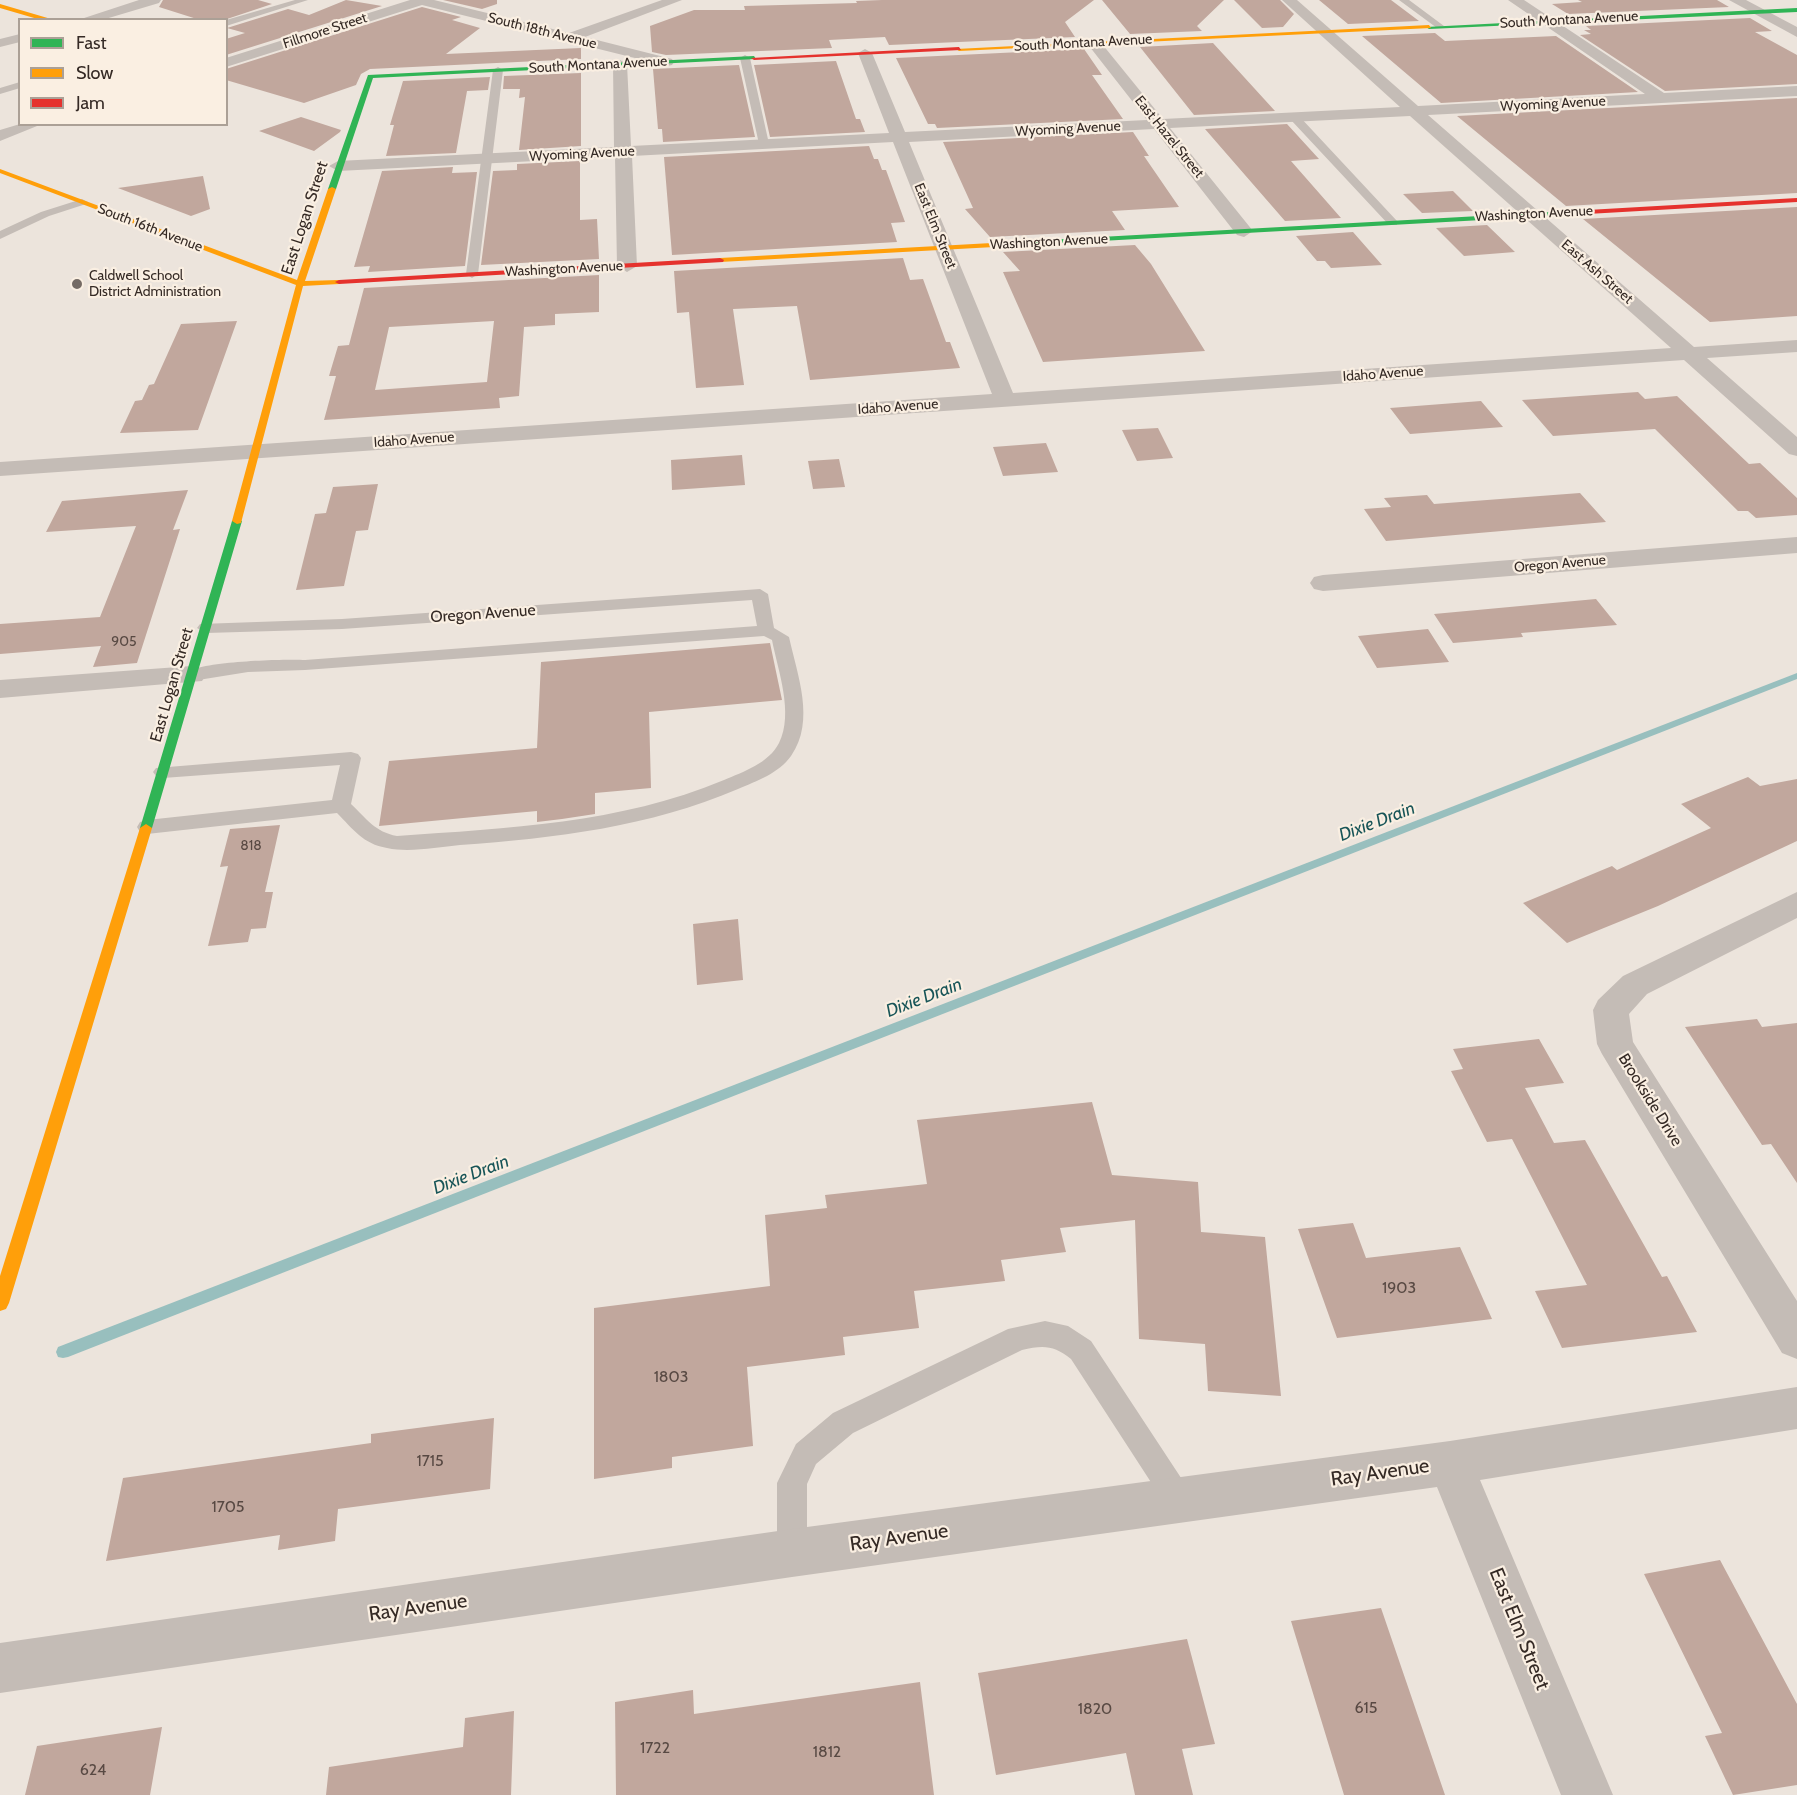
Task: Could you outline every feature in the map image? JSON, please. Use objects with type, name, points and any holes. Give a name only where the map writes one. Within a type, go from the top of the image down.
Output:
[{"type":"street","points":[[92,18],[154,0]]},
{"type":"street","name":"South 18th Avenue","points":[[421,0],[667,62]]},
{"type":"street","name":"Fillmore Street","points":[[228,62],[421,0]]},
{"type":"street","points":[[570,38],[675,0]]},
{"type":"street","name":"East Ash Street","points":[[1289,0],[1797,449]]},
{"type":"street","points":[[1515,0],[1661,98]]},
{"type":"street","points":[[1736,0],[1797,33]]},
{"type":"street","points":[[0,6],[42,18]]},
{"type":"street","name":"South Montana Avenue","points":[[370,76],[1797,10]]},
{"type":"street","points":[[0,43],[18,38]]},
{"type":"street","name":"East Hazel Street","points":[[1093,42],[1244,231]]},
{"type":"street","name":"East Elm Street","points":[[865,53],[1005,400]]},
{"type":"street","points":[[620,64],[627,266]]},
{"type":"street","name":"East Logan Street","points":[[0,1303],[147,827],[258,452],[300,284],[370,76]]},
{"type":"street","name":"Wyoming Avenue","points":[[339,166],[1797,91]]},
{"type":"street","points":[[0,136],[28,126]]},
{"type":"street","name":"South 16th Avenue","points":[[0,171],[300,284]]},
{"type":"street","name":"Washington Avenue","points":[[300,284],[1797,200]]},
{"type":"street","name":"Idaho Avenue","points":[[0,469],[1797,346]]},
{"type":"street","name":"Oregon Avenue","points":[[1323,583],[1797,545]]},
{"type":"street","points":[[0,689],[192,675]]},
{"type":"street","name":"Brookside Drive","points":[[1797,904],[1635,985],[1611,1010],[1615,1044],[1797,1339]]},
{"type":"street","name":"Ray Avenue","points":[[0,1668],[792,1552],[1450,1463],[1797,1408]]},
{"type":"street","name":"East Elm Street","points":[[1450,1463],[1587,1795]]},
{"type":"lane","points":[[228,22],[304,0]]},
{"type":"lane","points":[[1403,0],[1440,26]]},
{"type":"lane","points":[[745,58],[765,144]]},
{"type":"lane","points":[[472,274],[498,70]]},
{"type":"lane","points":[[0,91],[18,86]]},
{"type":"lane","points":[[1295,118],[1393,222]]},
{"type":"lane","points":[[0,235],[45,214],[82,202]]},
{"type":"lane","name":"Oregon Avenue","points":[[206,627],[342,624],[760,594],[766,631]]},
{"type":"lane","points":[[147,827],[341,806],[354,817],[363,832],[381,842],[397,843],[589,827],[656,814],[724,789],[770,766],[786,751],[795,717],[791,681],[780,637],[766,631],[317,664],[264,664],[229,667],[192,675]]},
{"type":"lane","points":[[163,772],[351,758],[341,806]]},
{"type":"lane","points":[[792,1552],[792,1483],[806,1454],[843,1423],[1009,1342],[1039,1333],[1063,1334],[1081,1350],[1179,1500]]},
{"type":"building","points":[[163,0],[258,0],[272,4],[228,19],[194,18],[159,7]]},
{"type":"building","points":[[346,0],[382,6],[228,54],[228,38],[245,33],[228,28],[288,9],[309,15]]},
{"type":"building","points":[[443,0],[497,0],[497,4],[482,9]]},
{"type":"building","points":[[1094,0],[1065,22],[1075,37],[889,45],[885,37],[829,40],[832,48],[666,55],[652,52],[650,26],[694,10],[745,10],[744,6],[857,3],[856,1]]},
{"type":"building","points":[[1102,0],[1224,0],[1197,26],[1202,31],[1130,34]]},
{"type":"building","points":[[1234,0],[1280,0],[1294,14],[1283,27],[1262,28]]},
{"type":"building","points":[[1319,0],[1391,0],[1419,21],[1348,24]]},
{"type":"building","points":[[1578,0],[1717,0],[1729,7],[1568,14],[1552,4],[1582,2]]},
{"type":"building","points":[[422,7],[461,17],[452,20],[480,28],[446,54],[581,48],[581,59],[370,69],[361,74],[356,85],[304,103],[228,81],[228,68]]},
{"type":"building","points":[[1750,18],[1772,31],[1755,32],[1797,55],[1797,84],[1665,91],[1580,35],[1591,34],[1584,30],[1591,30],[1586,26]]},
{"type":"building","points":[[1435,33],[1445,41],[1556,36],[1638,92],[1441,103],[1362,36]]},
{"type":"building","points":[[1213,43],[1275,111],[1194,115],[1140,47]]},
{"type":"building","points":[[1084,49],[1102,75],[1092,75],[1123,119],[937,128],[935,124],[928,124],[896,58]]},
{"type":"building","points":[[836,61],[856,119],[860,119],[865,132],[770,137],[754,65]]},
{"type":"building","points":[[739,65],[755,137],[663,142],[662,129],[658,129],[653,69]]},
{"type":"building","points":[[581,73],[581,146],[519,150],[525,97],[519,98],[520,89],[503,89],[504,76]]},
{"type":"building","points":[[490,77],[488,90],[467,91],[456,153],[386,156],[394,125],[390,125],[403,81]]},
{"type":"building","points":[[1797,98],[1797,193],[1566,206],[1457,116]]},
{"type":"building","points":[[301,117],[341,130],[314,151],[259,131]]},
{"type":"building","points":[[1287,124],[1319,159],[1291,161],[1341,218],[1285,221],[1205,129]]},
{"type":"building","points":[[1133,132],[1149,156],[1144,156],[1179,207],[1112,211],[1125,230],[990,237],[965,209],[973,208],[943,142]]},
{"type":"building","points":[[869,146],[874,159],[878,159],[882,170],[886,170],[905,222],[891,223],[897,242],[672,255],[664,157]]},
{"type":"building","points":[[580,161],[580,220],[597,219],[599,259],[481,265],[493,171],[517,170],[517,164]]},
{"type":"building","points":[[453,167],[452,173],[477,172],[465,266],[368,272],[370,266],[354,267],[382,171]]},
{"type":"building","points":[[203,176],[210,209],[191,216],[118,188]]},
{"type":"building","points":[[1453,191],[1473,211],[1422,213],[1403,194]]},
{"type":"building","points":[[1797,207],[1797,316],[1710,322],[1583,219]]},
{"type":"building","points":[[1487,225],[1515,252],[1464,256],[1436,228]]},
{"type":"building","points":[[1353,232],[1382,265],[1331,268],[1325,261],[1317,261],[1296,236]]},
{"type":"building","points":[[1135,245],[1151,264],[1205,351],[1043,362],[1003,272],[1020,271],[1003,252]]},
{"type":"building","points":[[903,258],[910,280],[923,279],[946,342],[950,342],[960,368],[810,380],[797,306],[733,309],[744,385],[696,388],[689,312],[677,313],[674,271]]},
{"type":"building","points":[[599,275],[599,312],[555,314],[555,325],[524,327],[519,396],[499,398],[500,408],[324,420],[336,376],[329,376],[338,346],[349,345],[364,288]],"holes":[[[494,321],[487,382],[375,390],[389,327]]]},
{"type":"building","points":[[237,321],[198,430],[120,433],[135,401],[142,400],[149,385],[154,384],[181,324]]},
{"type":"building","points":[[1638,392],[1645,399],[1677,396],[1749,464],[1760,463],[1797,498],[1797,515],[1756,518],[1748,511],[1738,511],[1655,429],[1553,436],[1522,400]]},
{"type":"building","points":[[1481,401],[1503,427],[1410,434],[1390,408]]},
{"type":"building","points":[[1158,428],[1173,458],[1137,461],[1122,430]]},
{"type":"building","points":[[1046,443],[1058,472],[1003,476],[993,447]]},
{"type":"building","points":[[742,455],[745,485],[672,490],[671,460]]},
{"type":"building","points":[[839,459],[845,487],[813,489],[808,461]]},
{"type":"building","points":[[378,484],[368,530],[356,531],[344,586],[296,590],[315,514],[326,513],[333,487]]},
{"type":"building","points":[[188,490],[173,530],[180,529],[137,663],[93,667],[101,646],[0,654],[0,624],[100,617],[136,526],[46,532],[62,501]]},
{"type":"building","points":[[1580,493],[1606,522],[1386,541],[1364,509],[1391,507],[1384,498],[1427,495],[1434,504]]},
{"type":"building","points":[[1596,599],[1617,625],[1521,633],[1523,637],[1453,643],[1434,614]]},
{"type":"building","points":[[1428,629],[1449,662],[1377,668],[1358,636]]},
{"type":"building","points":[[770,643],[782,700],[649,712],[651,788],[595,793],[595,814],[562,819],[537,822],[537,811],[379,826],[389,761],[537,748],[541,662]]},
{"type":"building","points":[[1748,777],[1760,786],[1797,779],[1797,841],[1658,906],[1567,943],[1523,903],[1612,866],[1617,870],[1711,828],[1681,804]]},
{"type":"building","points":[[280,825],[265,892],[273,892],[266,928],[251,929],[248,942],[208,946],[228,866],[220,867],[230,829]]},
{"type":"building","points":[[738,919],[743,980],[697,985],[693,924]]},
{"type":"building","points":[[1757,1019],[1762,1027],[1797,1023],[1797,1183],[1771,1144],[1762,1145],[1685,1027]]},
{"type":"building","points":[[1539,1039],[1564,1083],[1525,1088],[1554,1143],[1585,1140],[1662,1277],[1667,1276],[1697,1332],[1562,1348],[1535,1291],[1587,1285],[1512,1139],[1487,1142],[1451,1071],[1463,1069],[1453,1049]]},
{"type":"building","points":[[1092,1102],[1112,1175],[1198,1182],[1201,1232],[1265,1237],[1281,1396],[1208,1391],[1205,1344],[1139,1339],[1135,1220],[1060,1228],[1066,1252],[1001,1260],[1005,1281],[914,1291],[919,1328],[843,1337],[845,1355],[747,1367],[753,1446],[672,1457],[672,1468],[594,1479],[594,1308],[770,1286],[765,1215],[827,1208],[825,1195],[927,1184],[917,1120]]},
{"type":"building","points":[[1353,1223],[1366,1258],[1460,1247],[1492,1319],[1337,1338],[1298,1229]]},
{"type":"building","points":[[494,1418],[490,1489],[338,1509],[335,1541],[278,1550],[280,1535],[106,1561],[123,1478],[371,1443],[371,1434]]},
{"type":"building","points":[[1720,1560],[1797,1704],[1797,1785],[1733,1795],[1705,1736],[1722,1733],[1644,1574]]},
{"type":"building","points":[[1381,1608],[1445,1795],[1344,1795],[1291,1621]]},
{"type":"building","points":[[1187,1639],[1215,1744],[1182,1749],[1193,1795],[1135,1795],[1126,1753],[996,1775],[978,1673]]},
{"type":"building","points":[[920,1682],[934,1795],[616,1795],[615,1702],[693,1690],[694,1714]]},
{"type":"building","points":[[514,1711],[511,1795],[326,1795],[329,1767],[463,1747],[465,1718]]},
{"type":"building","points":[[162,1727],[150,1795],[25,1795],[37,1746]]},
{"type":"waterway","name":"Dixie Drain","points":[[63,1352],[1797,676]]},
{"type":"traffic: fast","points":[[1429,27],[1797,10]]},
{"type":"traffic: fast","points":[[332,189],[370,76],[754,58]]},
{"type":"traffic: fast","points":[[1028,243],[1570,213]]},
{"type":"traffic: fast","points":[[146,828],[237,521]]},
{"type":"traffic: slow","points":[[0,6],[42,18]]},
{"type":"traffic: slow","points":[[959,49],[1429,27]]},
{"type":"traffic: slow","points":[[0,171],[300,284],[339,282]]},
{"type":"traffic: slow","points":[[237,521],[300,284],[332,189]]},
{"type":"traffic: slow","points":[[720,260],[1028,243]]},
{"type":"traffic: slow","points":[[0,1303],[146,828]]},
{"type":"traffic: jam","points":[[754,58],[959,49]]},
{"type":"traffic: jam","points":[[1570,213],[1797,200]]},
{"type":"traffic: jam","points":[[339,282],[720,260]]},
{"type":"place","name":"Caldwell School District Administration","points":[[77,284]]}]
